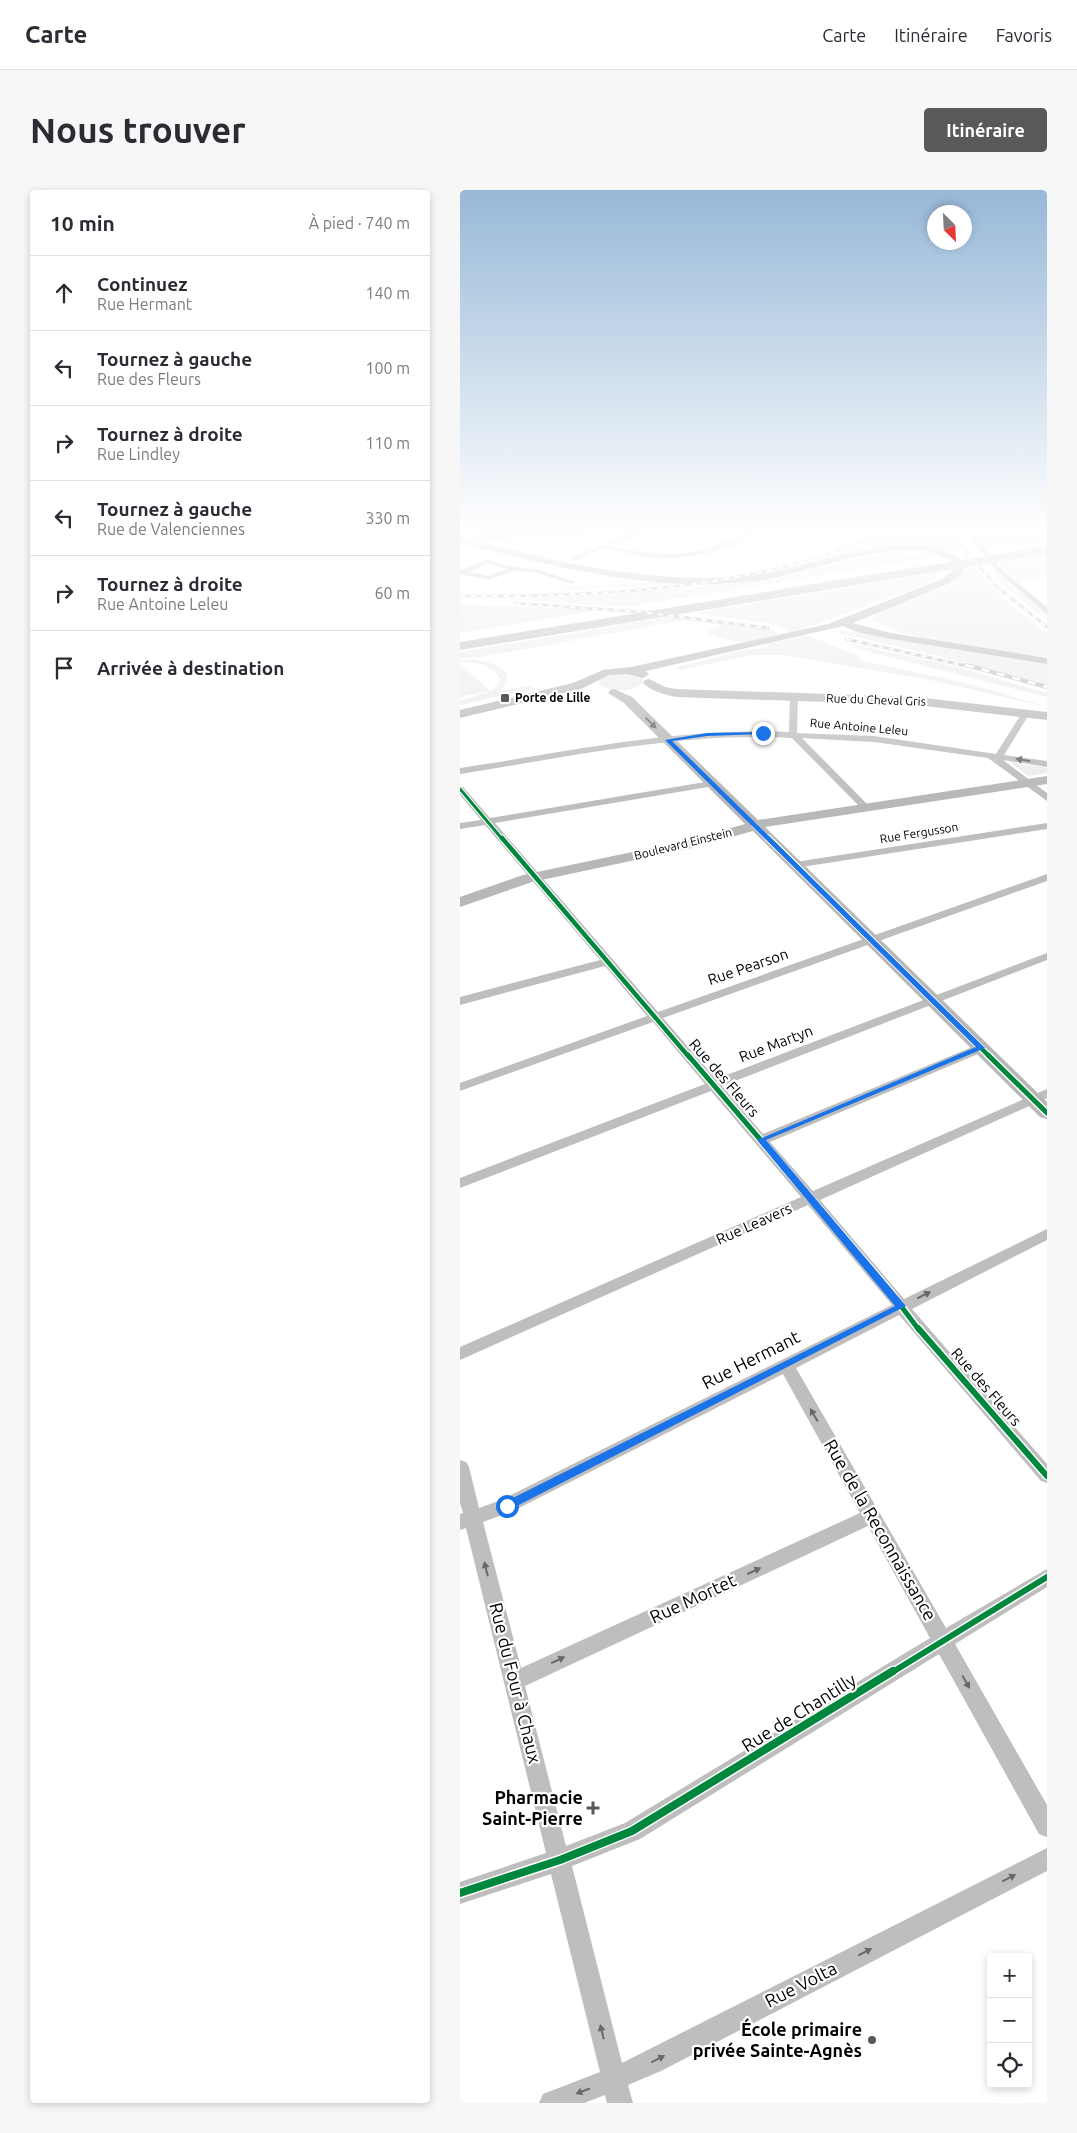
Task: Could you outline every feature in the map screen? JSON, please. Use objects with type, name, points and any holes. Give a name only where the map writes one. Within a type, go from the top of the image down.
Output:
[{"type":"highway","points":[[460,639],[586,618]]},
{"type":"highway","points":[[460,646],[628,618]]},
{"type":"main road","points":[[460,714],[536,696],[600,689],[640,689],[660,668],[847,618]]},
{"type":"main road","points":[[841,621],[858,618]]},
{"type":"main road","points":[[854,620],[924,641]]},
{"type":"main road","points":[[841,621],[876,633],[1047,661]]},
{"type":"main road","points":[[600,689],[607,672],[631,671],[688,660]]},
{"type":"main road","points":[[631,671],[640,689]]},
{"type":"main road","points":[[600,689],[628,700],[711,784],[873,940],[981,1048],[1040,1096],[1047,1113]]},
{"type":"main road","name":"Rue du Cheval Gris","points":[[640,689],[666,696],[704,694],[916,701],[1047,716]]},
{"type":"main road","name":"Boulevard Einstein","points":[[460,902],[534,876],[692,844],[754,825],[1047,782]]},
{"type":"street","points":[[794,697],[793,734],[866,808]]},
{"type":"street","points":[[999,756],[1026,713]]},
{"type":"street","name":"Rue Antoine Leleu","points":[[460,771],[668,740],[736,733],[874,739],[1047,764]]},
{"type":"street","points":[[988,754],[1047,798]]},
{"type":"street","points":[[460,826],[711,784]]},
{"type":"street","name":"Rue des Fleurs","points":[[460,789],[902,1306],[918,1329],[1047,1476]]},
{"type":"street","name":"Rue Fergusson","points":[[795,865],[1047,826]]},
{"type":"street","name":"Rue Pearson","points":[[460,1087],[1047,877]]},
{"type":"street","name":"Rue Martyn","points":[[460,1183],[1047,956]]},
{"type":"street","points":[[460,1001],[608,962]]},
{"type":"street","points":[[761,1140],[981,1048]]},
{"type":"street","name":"Rue Leavers","points":[[460,1354],[1040,1096]]},
{"type":"street","name":"Rue Hermant","points":[[466,1520],[507,1506],[1047,1234]]},
{"type":"street","name":"Rue de la Reconnaissance","points":[[786,1365],[1047,1826]]},
{"type":"street","name":"Rue du Four à Chaux","points":[[460,1467],[466,1520],[514,1681],[617,2091]]},
{"type":"street","name":"Rue Mortet","points":[[514,1681],[872,1516]]},
{"type":"street","name":"Rue de Chantilly","points":[[460,1893],[560,1860],[616,1838],[650,1820],[1047,1577]]},
{"type":"street","name":"Rue Volta","points":[[552,2103],[617,2091],[1047,1859]]},
{"type":"shaded area","points":[[460,618],[549,618],[460,633]]},
{"type":"shaded area","points":[[660,618],[690,618],[772,629],[780,636],[761,640],[734,641],[707,632],[722,625],[684,620],[483,657],[460,658],[460,652]]},
{"type":"shaded area","points":[[731,618],[832,618],[792,633],[777,625]]},
{"type":"shaded area","points":[[1028,618],[1047,632],[1047,657],[930,640],[886,627],[872,619]]},
{"type":"shaded area","points":[[841,631],[860,632],[1047,664],[1047,685],[934,655],[837,633]]},
{"type":"shaded area","points":[[807,635],[859,656],[859,660],[974,685],[1047,707],[935,681],[784,655],[752,655],[681,670],[676,667],[745,650],[769,647],[766,644]]},
{"type":"shaded area","points":[[848,643],[958,667],[1047,693],[1047,697],[885,656],[854,647]]},
{"type":"shaded area","points":[[460,659],[487,662],[503,669],[506,674],[506,682],[501,691],[530,685],[534,689],[460,705],[460,701],[491,691],[501,680],[488,667],[478,663],[460,662]]},
{"type":"shaded area","points":[[460,665],[491,691],[460,697]]},
{"type":"shaded area","points":[[625,673],[640,676],[643,679],[642,683],[620,691],[603,687],[599,683],[599,680],[607,675]]},
{"type":"shaded area","points":[[1010,762],[1047,768],[1047,773],[1028,776]]},
{"type":"railway","points":[[691,618],[768,628]]},
{"type":"railway","points":[[1036,618],[1047,627]]},
{"type":"railway","points":[[846,639],[971,667]]},
{"type":"railway","points":[[966,665],[1047,687]]},
{"type":"cycle path","points":[[460,789],[889,1290],[918,1329],[1047,1476]]},
{"type":"cycle path","points":[[754,825],[1047,1113]]},
{"type":"cycle path","points":[[460,1893],[560,1860],[632,1831],[1047,1577]]},
{"type":"place","name":"Porte de Lille","points":[[505,698]]},
{"type":"place","name":"Pharmacie Saint-Pierre","points":[[593,1808]]},
{"type":"place","name":"École primaire privée Sainte-Agnès","points":[[872,2040]]},
{"type":"route","points":[[507,1506],[902,1306],[761,1140],[981,1048],[668,740],[707,735],[763,733]]}]
